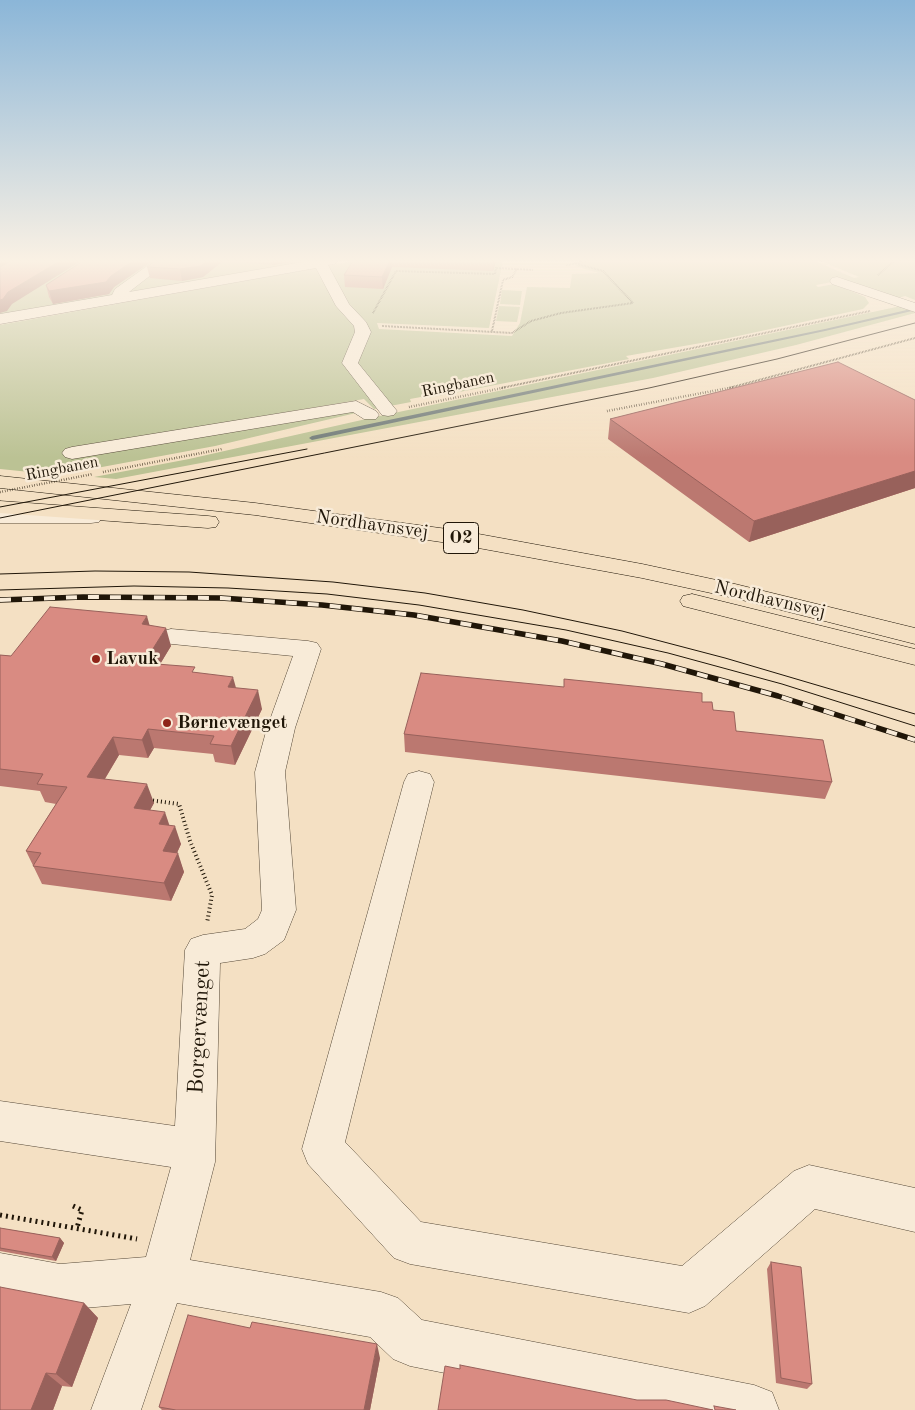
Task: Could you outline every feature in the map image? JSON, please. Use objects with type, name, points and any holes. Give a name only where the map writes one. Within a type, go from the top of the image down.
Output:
[{"type":"highway","name":"Nordhavnsvej","points":[[0,482],[255,509],[471,540],[679,579],[915,636]]},
{"type":"highway","name":"Nordhavnsvej","points":[[0,507],[148,516],[308,533],[485,560],[694,601],[915,657]]},
{"type":"street","points":[[72,453],[356,406],[373,412],[374,394],[350,364],[363,332],[362,327]]},
{"type":"street","points":[[0,517],[148,516]]},
{"type":"street","name":"Borgervænget","points":[[116,1410],[167,1261],[194,1162],[203,950],[254,943],[272,929],[279,910],[270,772],[280,728],[308,649],[171,637]]},
{"type":"street","points":[[419,782],[323,1149],[410,1242],[689,1290],[809,1186],[915,1210]]},
{"type":"street","points":[[0,1121],[194,1150]]},
{"type":"street","points":[[0,1276],[60,1286],[167,1261],[381,1315],[410,1342],[754,1410]]},
{"type":"path","points":[[395,327],[512,333],[522,327]]},
{"type":"path","points":[[492,332],[493,327]]},
{"type":"path","name":"Ringbanen","points":[[373,412],[804,327]]},
{"type":"path","points":[[607,411],[725,389],[915,338]]},
{"type":"path","name":"Ringbanen","points":[[0,492],[228,448]]},
{"type":"path","points":[[141,799],[179,804],[190,841],[212,895],[203,950]]},
{"type":"path","points":[[73,1206],[82,1210],[77,1228]]},
{"type":"path","points":[[0,1215],[77,1228],[167,1261]]},
{"type":"green space","points":[[0,327],[378,327],[379,329],[512,336],[518,327],[781,327],[626,356],[629,359],[423,399],[421,397],[410,399],[411,402],[374,409],[364,399],[69,449],[357,411],[356,413],[215,446],[59,475],[0,469]]},
{"type":"green space","points":[[462,327],[489,327],[489,328]]},
{"type":"green space","points":[[802,327],[864,327],[796,345],[653,378],[116,479],[94,477],[189,459],[375,417]]},
{"type":"building","points":[[838,362],[915,400],[915,471],[754,521],[610,419]]},
{"type":"building","points":[[50,607],[147,616],[142,624],[166,628],[144,663],[195,667],[192,672],[233,677],[228,687],[258,690],[231,746],[210,744],[214,736],[148,729],[142,740],[113,737],[87,777],[147,784],[134,808],[165,812],[159,824],[175,826],[163,851],[178,853],[164,883],[33,866],[41,853],[26,851],[67,787],[37,784],[43,774],[0,769],[0,655],[11,656]]},
{"type":"building","points":[[421,673],[564,687],[564,679],[702,693],[702,702],[712,702],[713,710],[734,712],[736,731],[823,740],[832,782],[404,734]]},
{"type":"building","points":[[0,1228],[60,1238],[52,1257],[0,1248]]},
{"type":"building","points":[[771,1262],[801,1267],[812,1384],[781,1378]]},
{"type":"building","points":[[0,1287],[84,1303],[56,1374],[46,1373],[31,1410],[0,1410]]},
{"type":"building","points":[[188,1315],[250,1328],[252,1322],[377,1344],[364,1410],[176,1410],[159,1407]]},
{"type":"building","points":[[460,1365],[637,1400],[666,1400],[713,1410],[438,1410],[445,1366],[460,1369]]},
{"type":"building","points":[[714,1406],[736,1410],[715,1410]]},
{"type":"waterway","points":[[312,438],[839,327]]},
{"type":"tram line","points":[[0,518],[649,388],[777,359],[900,327]]},
{"type":"tram line","points":[[0,507],[307,449]]},
{"type":"tram line","points":[[0,574],[95,571],[189,572],[333,582],[425,593],[523,610],[622,631],[725,658],[915,714]]},
{"type":"tram line","points":[[0,590],[134,586],[228,588],[327,594],[419,605],[566,630],[668,653],[782,684],[915,726]]},
{"type":"railway","points":[[0,600],[83,597],[221,598],[322,605],[414,615],[562,641],[662,664],[778,696],[915,740]]},
{"type":"place","name":"Lavuk","points":[[96,659]]},
{"type":"place","name":"Børnevænget","points":[[167,723]]}]
